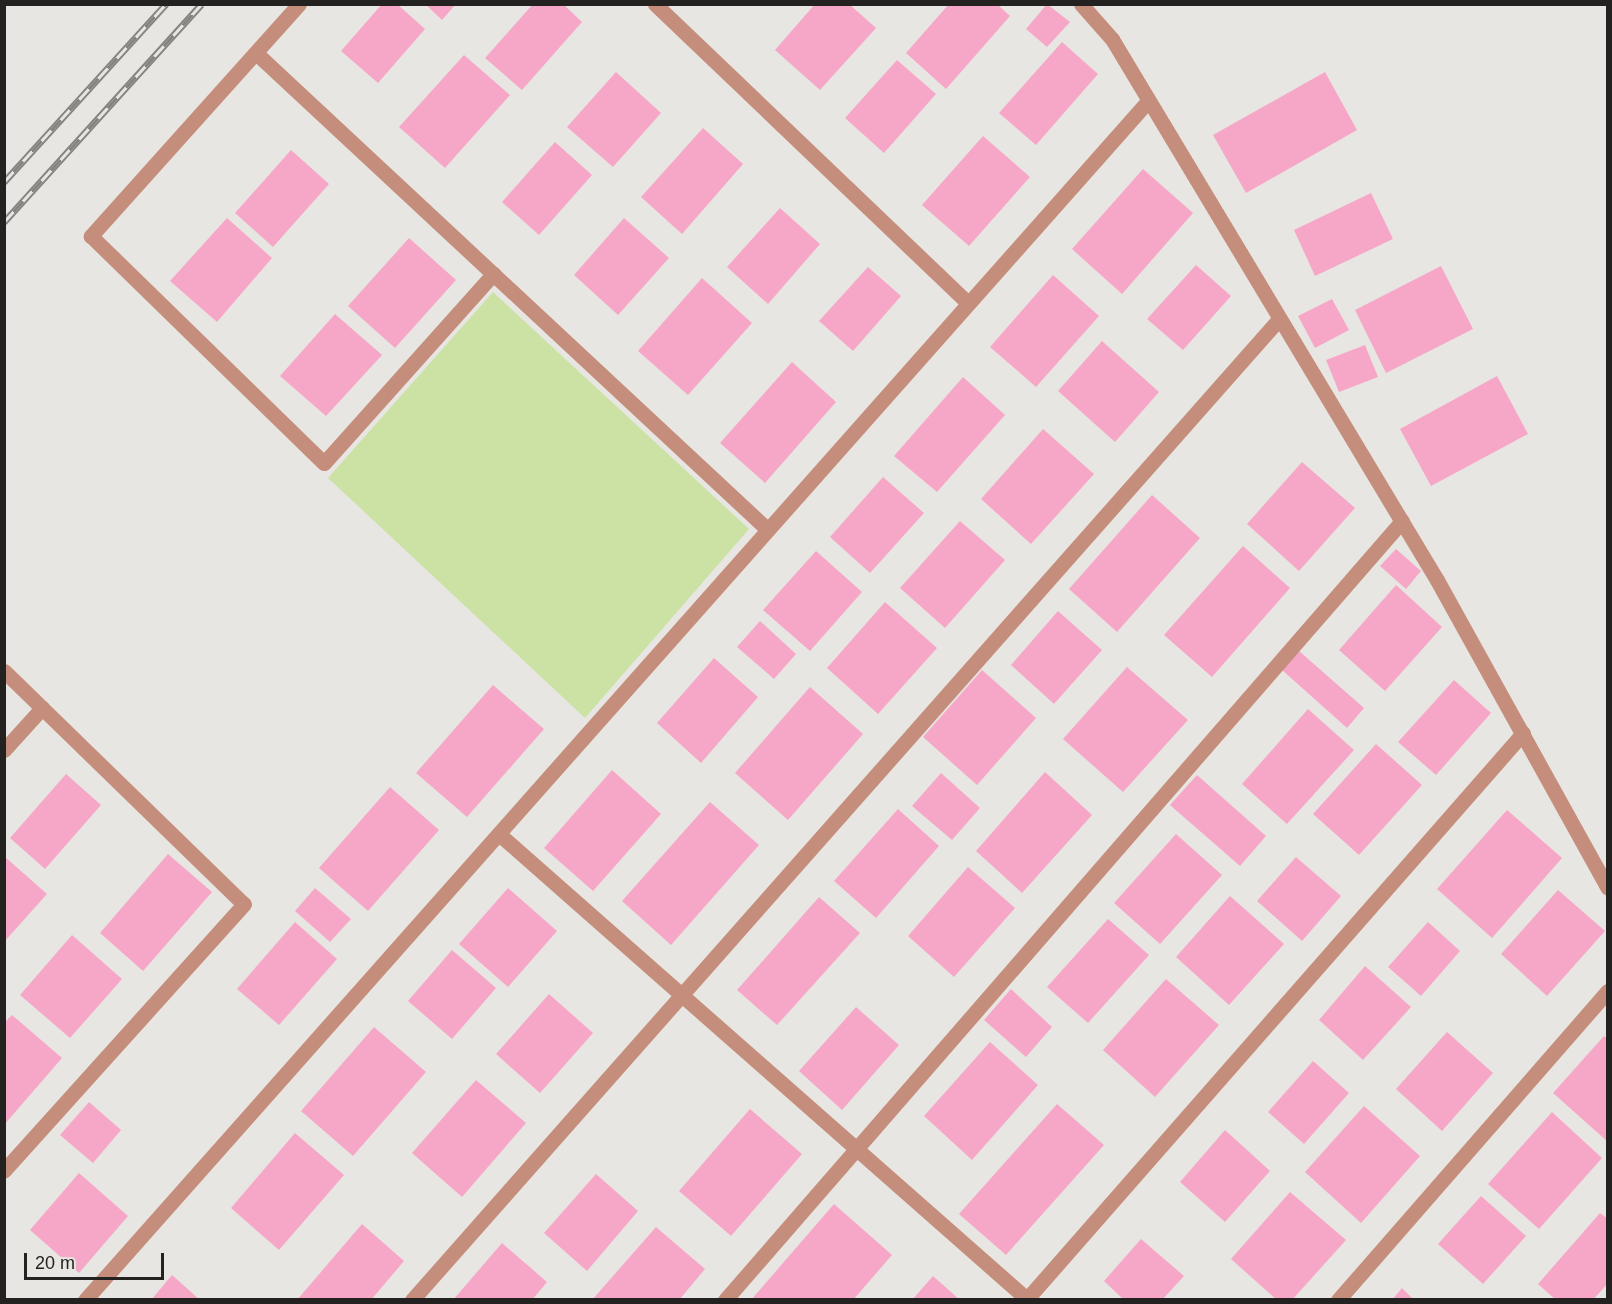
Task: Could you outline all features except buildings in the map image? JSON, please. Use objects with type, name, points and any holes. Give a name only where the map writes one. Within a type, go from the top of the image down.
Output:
[{"type":"street","points":[[299,4],[91,236],[324,463],[493,274]]},
{"type":"street","points":[[655,4],[968,303]]},
{"type":"street","points":[[1081,4],[1112,39],[1402,521],[1608,888]]},
{"type":"street","points":[[256,53],[767,529]]},
{"type":"street","points":[[85,1299],[500,836],[767,529],[1148,101]]},
{"type":"street","points":[[412,1299],[1280,319]]},
{"type":"street","points":[[725,1299],[1402,521]]},
{"type":"street","points":[[4,671],[244,904],[4,1171]]},
{"type":"street","points":[[4,750],[42,708]]},
{"type":"street","points":[[500,836],[1027,1299],[1522,733]]},
{"type":"street","points":[[1338,1299],[1608,992]]},
{"type":"green space","points":[[493,292],[749,529],[585,718],[328,478]]},
{"type":"railway","points":[[4,182],[166,4]]},
{"type":"railway","points":[[4,222],[202,4]]}]
